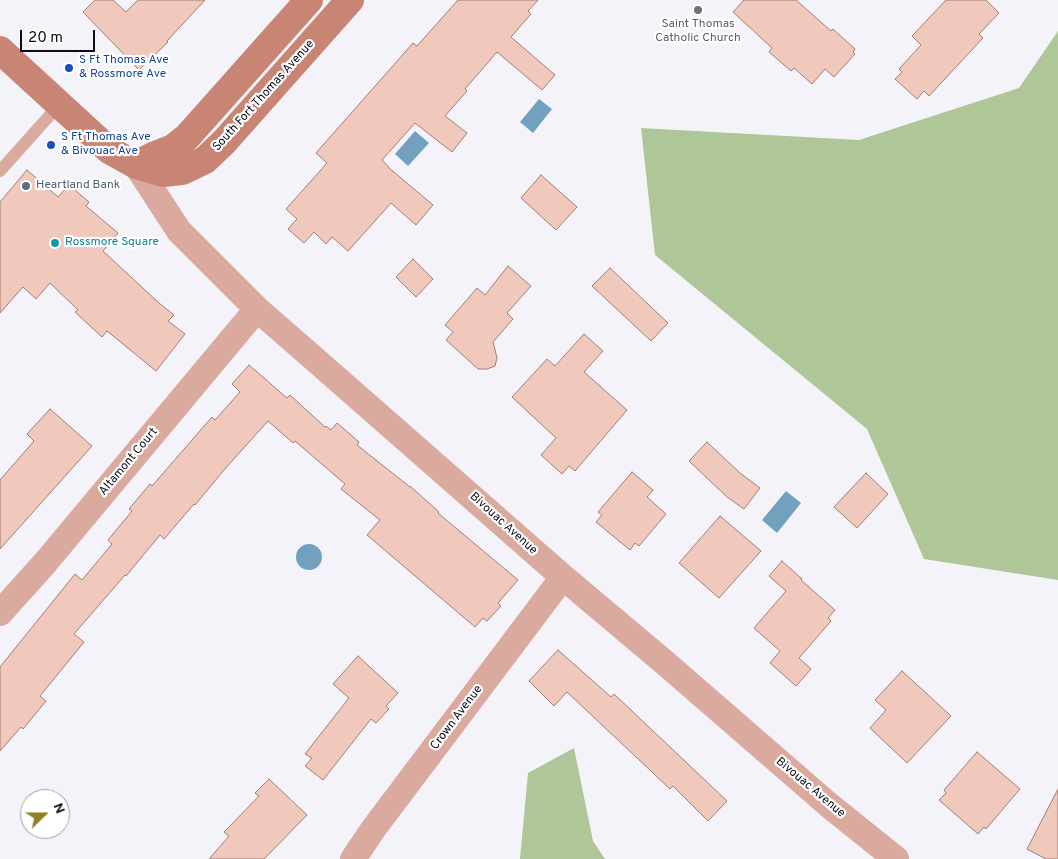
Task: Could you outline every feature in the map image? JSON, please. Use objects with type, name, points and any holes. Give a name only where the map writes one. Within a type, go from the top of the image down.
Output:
[{"type":"main road","points":[[136,165],[155,154],[173,148],[187,137],[309,0]]},
{"type":"main road","name":"South Fort Thomas Avenue","points":[[3,60],[60,105],[109,150],[136,165],[163,173],[182,171],[205,160],[224,142],[350,0]]},
{"type":"street","name":"Bivouac Avenue","points":[[136,165],[179,231],[257,310],[563,577],[830,806],[896,859]]},
{"type":"street","name":"Altamont Court","points":[[0,613],[45,563],[257,310]]},
{"type":"street","name":"Crown Avenue","points":[[353,859],[374,828],[563,577]]},
{"type":"lane","points":[[0,171],[60,105]]},
{"type":"green space","points":[[1058,31],[1058,580],[924,559],[867,429],[655,255],[641,128],[859,140],[1019,88]]},
{"type":"green space","points":[[574,748],[593,841],[605,859],[520,859],[528,773]]},
{"type":"water","points":[[539,99],[552,109],[533,133],[520,122]]},
{"type":"water","points":[[415,131],[429,143],[408,166],[395,154]]},
{"type":"water","points":[[786,491],[801,503],[777,533],[762,520]]},
{"type":"water","points":[[309,544],[318,548],[322,557],[318,566],[309,570],[300,566],[296,557],[300,548]]},
{"type":"building","points":[[95,0],[113,0],[126,12],[138,0],[205,0],[168,42],[139,70],[83,12]]},
{"type":"building","points":[[458,0],[538,0],[528,11],[531,14],[511,37],[555,75],[542,90],[497,52],[465,89],[467,91],[445,116],[467,133],[452,152],[415,123],[382,160],[433,205],[416,225],[391,203],[348,251],[332,237],[326,244],[314,232],[304,243],[288,229],[297,219],[286,209],[327,163],[316,153],[413,43],[417,46]]},
{"type":"building","points":[[744,0],[796,0],[855,49],[853,52],[855,54],[834,77],[825,69],[812,84],[794,68],[791,71],[769,52],[772,48],[733,12]]},
{"type":"building","points":[[946,0],[986,0],[999,13],[979,34],[983,38],[929,96],[924,91],[917,99],[895,79],[902,72],[899,69],[921,45],[912,36]]},
{"type":"building","points":[[27,170],[58,197],[69,185],[89,202],[86,206],[118,233],[103,251],[174,315],[168,321],[185,334],[156,371],[107,331],[102,337],[75,312],[78,310],[50,283],[36,299],[23,287],[0,313],[0,202]]},
{"type":"building","points":[[541,175],[577,207],[556,230],[521,198]]},
{"type":"building","points":[[413,259],[433,279],[416,297],[396,277]]},
{"type":"building","points":[[508,266],[531,286],[507,313],[513,319],[493,342],[497,358],[495,366],[487,369],[478,369],[446,340],[453,332],[445,325],[477,288],[485,295]]},
{"type":"building","points":[[610,268],[668,323],[651,341],[592,286]]},
{"type":"building","points":[[584,334],[603,351],[584,372],[627,410],[575,471],[569,466],[562,474],[541,455],[556,438],[512,397],[547,359],[555,366]]},
{"type":"building","points":[[249,365],[287,398],[290,395],[325,427],[331,430],[337,423],[359,442],[357,445],[410,486],[438,513],[518,580],[498,603],[501,606],[487,621],[483,618],[475,627],[367,535],[380,520],[341,489],[345,484],[295,441],[293,443],[268,421],[164,539],[160,535],[74,634],[84,642],[40,696],[46,701],[23,729],[21,727],[0,751],[0,667],[75,574],[82,580],[112,544],[108,540],[132,511],[129,509],[150,484],[152,486],[212,417],[215,420],[240,392],[232,384]]},
{"type":"building","points":[[50,409],[92,446],[0,549],[0,480],[34,441],[27,434]]},
{"type":"building","points":[[707,442],[740,473],[760,488],[744,509],[727,497],[689,461]]},
{"type":"building","points":[[632,472],[653,490],[647,497],[666,514],[639,546],[635,543],[630,550],[596,522],[602,515],[598,512]]},
{"type":"building","points":[[866,473],[888,494],[857,528],[834,507]]},
{"type":"building","points":[[720,516],[761,551],[719,598],[679,563]]},
{"type":"building","points":[[782,561],[835,610],[828,618],[831,621],[799,658],[811,669],[796,686],[770,663],[780,651],[754,628],[786,591],[769,576]]},
{"type":"building","points":[[558,650],[611,697],[614,694],[727,801],[708,821],[673,786],[670,789],[567,692],[554,706],[529,681]]},
{"type":"building","points":[[358,656],[398,693],[386,706],[389,709],[376,723],[371,719],[323,780],[305,766],[312,758],[305,754],[349,698],[333,684]]},
{"type":"building","points":[[902,671],[951,716],[907,763],[870,728],[886,710],[875,700]]},
{"type":"building","points":[[977,752],[1020,789],[986,829],[984,827],[978,834],[939,800],[946,793],[944,790]]},
{"type":"building","points":[[269,779],[307,815],[264,859],[209,859],[229,836],[224,832],[259,796],[255,793]]},
{"type":"building","points":[[1058,789],[1058,859],[1046,859],[1027,849]]},
{"type":"place","name":"Saint Thomas Catholic Church","points":[[698,10]]},
{"type":"place","name":"S Ft Thomas Ave & Rossmore Ave","points":[[69,68]]},
{"type":"place","name":"S Ft Thomas Ave & Bivouac Ave","points":[[51,145]]},
{"type":"place","name":"Heartland Bank","points":[[26,186]]},
{"type":"place","name":"Rossmore Square","points":[[55,243]]}]
